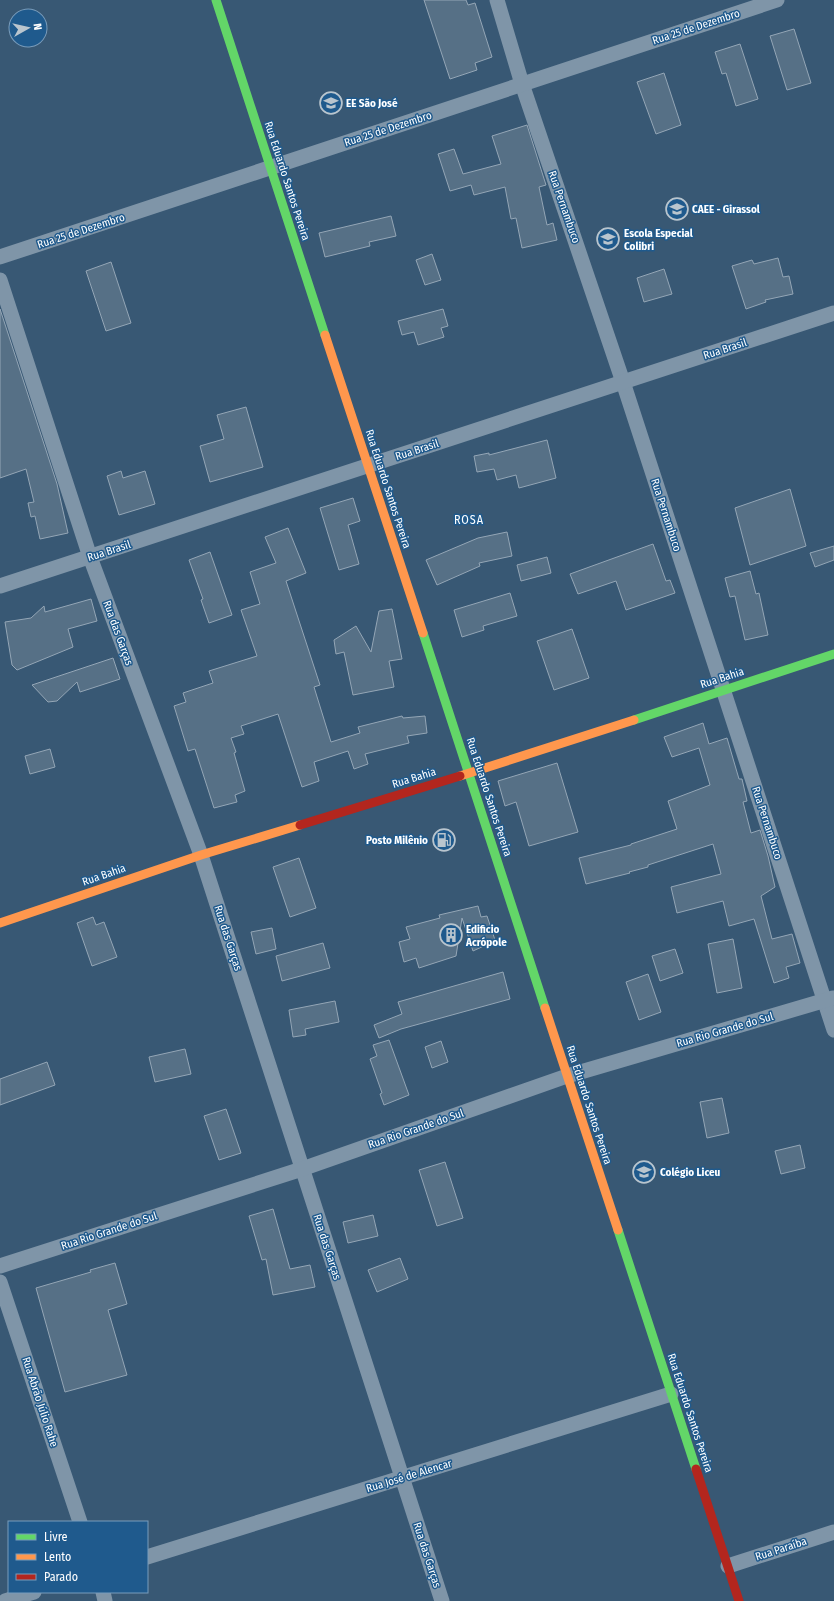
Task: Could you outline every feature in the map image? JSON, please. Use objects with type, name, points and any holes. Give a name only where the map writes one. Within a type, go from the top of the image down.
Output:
[{"type":"street","name":"Rua Eduardo Santos Pereira","points":[[216,0],[739,1601]]},
{"type":"street","name":"Rua Pernambuco","points":[[497,0],[522,84],[623,382],[723,690],[829,999],[834,1030]]},
{"type":"street","name":"Rua 25 de Dezembro","points":[[0,258],[777,0]]},
{"type":"street","name":"Rua das Garças","points":[[0,280],[90,557],[201,855],[442,1601]]},
{"type":"street","name":"Rua Brasil","points":[[0,586],[834,313]]},
{"type":"street","name":"Rua Bahia","points":[[0,923],[201,855],[468,774],[834,654]]},
{"type":"street","name":"Rua Rio Grande do Sul","points":[[0,1266],[302,1168],[567,1076],[829,999]]},
{"type":"street","name":"Rua Abrão Júlio Rahe","points":[[0,1282],[80,1521]]},
{"type":"street","name":"Rua José de Alencar","points":[[148,1557],[671,1394]]},
{"type":"street","name":"Rua Paraíba","points":[[728,1566],[834,1532]]},
{"type":"street","points":[[5,1601],[31,1593]]},
{"type":"building","points":[[424,0],[466,0],[468,5],[475,3],[492,57],[475,63],[477,70],[450,79]]},
{"type":"building","points":[[794,29],[811,83],[787,90],[770,36]]},
{"type":"building","points":[[740,44],[758,99],[736,106],[726,73],[722,74],[715,52]]},
{"type":"building","points":[[664,73],[681,125],[656,134],[637,82]]},
{"type":"building","points":[[527,125],[546,185],[539,187],[547,225],[553,223],[557,240],[522,248],[516,218],[511,219],[505,187],[474,195],[471,185],[450,191],[438,154],[454,149],[463,174],[501,164],[492,136]]},
{"type":"building","points":[[391,216],[396,236],[369,242],[370,246],[325,257],[319,233]]},
{"type":"building","points":[[432,254],[441,280],[425,285],[416,260]]},
{"type":"building","points":[[778,258],[783,277],[789,276],[793,294],[765,300],[766,302],[746,309],[732,266],[752,260],[754,264]]},
{"type":"building","points":[[111,262],[131,323],[106,331],[86,271]]},
{"type":"building","points":[[664,269],[672,294],[644,302],[637,278]]},
{"type":"building","points":[[0,309],[57,484],[68,533],[40,539],[35,516],[31,517],[28,503],[34,502],[26,469],[0,478]]},
{"type":"building","points":[[443,309],[448,326],[441,328],[444,337],[418,345],[414,332],[402,335],[398,321]]},
{"type":"building","points":[[246,407],[263,467],[210,482],[200,446],[224,439],[217,415]]},
{"type":"building","points":[[547,440],[556,478],[519,488],[516,475],[497,480],[494,469],[477,472],[474,456],[489,453],[489,455]]},
{"type":"building","points":[[121,471],[123,478],[145,471],[155,504],[119,515],[107,476]]},
{"type":"building","points":[[790,489],[806,546],[750,565],[735,508]]},
{"type":"building","points":[[353,498],[360,521],[348,525],[359,564],[339,570],[320,508]]},
{"type":"building","points":[[288,528],[306,573],[286,581],[320,685],[314,687],[331,742],[360,733],[358,727],[402,716],[403,718],[425,716],[427,733],[407,736],[409,743],[365,754],[368,764],[354,769],[348,751],[314,762],[319,781],[302,787],[278,714],[241,726],[244,734],[231,738],[236,752],[234,753],[245,791],[235,795],[237,802],[214,808],[195,749],[188,751],[174,706],[186,702],[183,693],[213,683],[209,671],[257,656],[241,610],[260,604],[250,572],[276,563],[265,537]]},
{"type":"building","points":[[507,532],[512,556],[479,563],[480,566],[437,585],[426,560],[478,538]]},
{"type":"building","points":[[653,544],[666,581],[670,580],[675,593],[626,610],[616,581],[578,594],[570,574]]},
{"type":"building","points":[[834,546],[834,560],[815,567],[810,553]]},
{"type":"building","points":[[210,552],[232,615],[209,623],[201,600],[203,599],[189,560]]},
{"type":"building","points":[[547,557],[551,573],[521,581],[517,565]]},
{"type":"building","points":[[750,571],[756,594],[759,593],[768,635],[745,640],[735,596],[730,597],[725,578]]},
{"type":"building","points":[[510,593],[517,616],[483,626],[484,630],[462,637],[454,610]]},
{"type":"building","points":[[91,599],[97,621],[68,629],[73,647],[17,670],[12,665],[5,622],[31,618],[44,606],[45,612]]},
{"type":"building","points":[[392,609],[402,659],[389,661],[394,687],[353,695],[344,652],[336,654],[334,640],[356,626],[371,652],[379,611]]},
{"type":"building","points":[[572,629],[589,678],[554,690],[537,641]]},
{"type":"building","points":[[113,658],[120,679],[80,692],[77,682],[57,701],[48,702],[32,685]]},
{"type":"building","points":[[703,723],[709,744],[727,738],[739,779],[742,779],[747,801],[743,802],[751,833],[760,830],[775,887],[761,896],[772,939],[792,934],[800,963],[786,967],[789,978],[774,983],[754,919],[729,926],[723,901],[677,913],[671,887],[721,874],[713,844],[648,865],[648,867],[629,872],[630,873],[586,884],[579,858],[631,845],[677,829],[668,801],[710,785],[699,748],[672,757],[664,737]]},
{"type":"building","points":[[50,749],[55,767],[30,774],[25,756]]},
{"type":"building","points":[[557,763],[578,832],[529,846],[516,802],[505,806],[498,781]]},
{"type":"building","points":[[299,858],[316,908],[290,917],[273,867]]},
{"type":"building","name":"Edificio Acrópole","points":[[478,906],[481,917],[487,916],[495,940],[486,943],[486,945],[473,951],[462,918],[456,956],[419,968],[416,958],[404,962],[399,942],[410,939],[406,927],[440,918],[439,915]]},
{"type":"building","points":[[93,917],[96,925],[104,922],[117,957],[92,966],[77,923]]},
{"type":"building","points":[[272,928],[276,949],[256,954],[251,932]]},
{"type":"building","points":[[733,939],[742,988],[717,993],[708,944]]},
{"type":"building","points":[[323,943],[330,968],[282,981],[276,956]]},
{"type":"building","points":[[675,949],[683,973],[660,981],[652,956]]},
{"type":"building","points":[[503,972],[510,999],[401,1029],[379,1038],[374,1025],[402,1014],[398,1002]]},
{"type":"building","points":[[648,974],[661,1012],[639,1020],[626,982]]},
{"type":"building","points":[[335,1001],[339,1022],[305,1029],[306,1035],[293,1037],[289,1010]]},
{"type":"building","points":[[389,1040],[409,1095],[384,1105],[380,1094],[382,1093],[370,1059],[377,1056],[373,1045]]},
{"type":"building","points":[[441,1041],[448,1062],[432,1068],[425,1047]]},
{"type":"building","points":[[185,1049],[191,1074],[155,1082],[149,1057]]},
{"type":"building","points":[[47,1062],[55,1085],[0,1105],[0,1079]]},
{"type":"building","points":[[722,1098],[729,1133],[707,1138],[700,1102]]},
{"type":"building","points":[[226,1109],[241,1153],[219,1160],[204,1116]]},
{"type":"building","points":[[800,1145],[805,1168],[781,1174],[775,1151]]},
{"type":"building","points":[[445,1162],[463,1218],[437,1226],[419,1170]]},
{"type":"building","points":[[273,1209],[290,1269],[310,1265],[315,1287],[273,1295],[266,1259],[262,1260],[249,1216]]},
{"type":"building","points":[[373,1215],[378,1236],[348,1243],[343,1222]]},
{"type":"building","points":[[400,1258],[408,1279],[377,1292],[368,1270]]},
{"type":"building","points":[[115,1263],[127,1304],[108,1310],[127,1375],[65,1392],[36,1288],[91,1272],[90,1270]]},
{"type":"traffic: fast","points":[[216,0],[325,335]]},
{"type":"traffic: fast","points":[[423,633],[545,1008]]},
{"type":"traffic: fast","points":[[634,720],[834,654]]},
{"type":"traffic: fast","points":[[618,1230],[696,1469]]},
{"type":"traffic: slow","points":[[325,335],[423,633]]},
{"type":"traffic: slow","points":[[460,776],[634,720]]},
{"type":"traffic: slow","points":[[0,923],[201,855],[300,825]]},
{"type":"traffic: slow","points":[[545,1008],[618,1230]]},
{"type":"traffic: jam","points":[[300,825],[460,776]]},
{"type":"traffic: jam","points":[[696,1469],[739,1601]]},
{"type":"place","name":"EE São José","points":[[331,103]]},
{"type":"place","name":"CAEE - Girassol","points":[[677,209]]},
{"type":"place","name":"Escola Especial Colibri","points":[[608,239]]},
{"type":"place","name":"Posto Milênio","points":[[444,840]]},
{"type":"place","name":"Edificio Acrópole","points":[[451,935]]},
{"type":"place","name":"Colégio Liceu","points":[[644,1172]]},
{"type":"district","name":"ROSA","points":[[469,520]]}]
